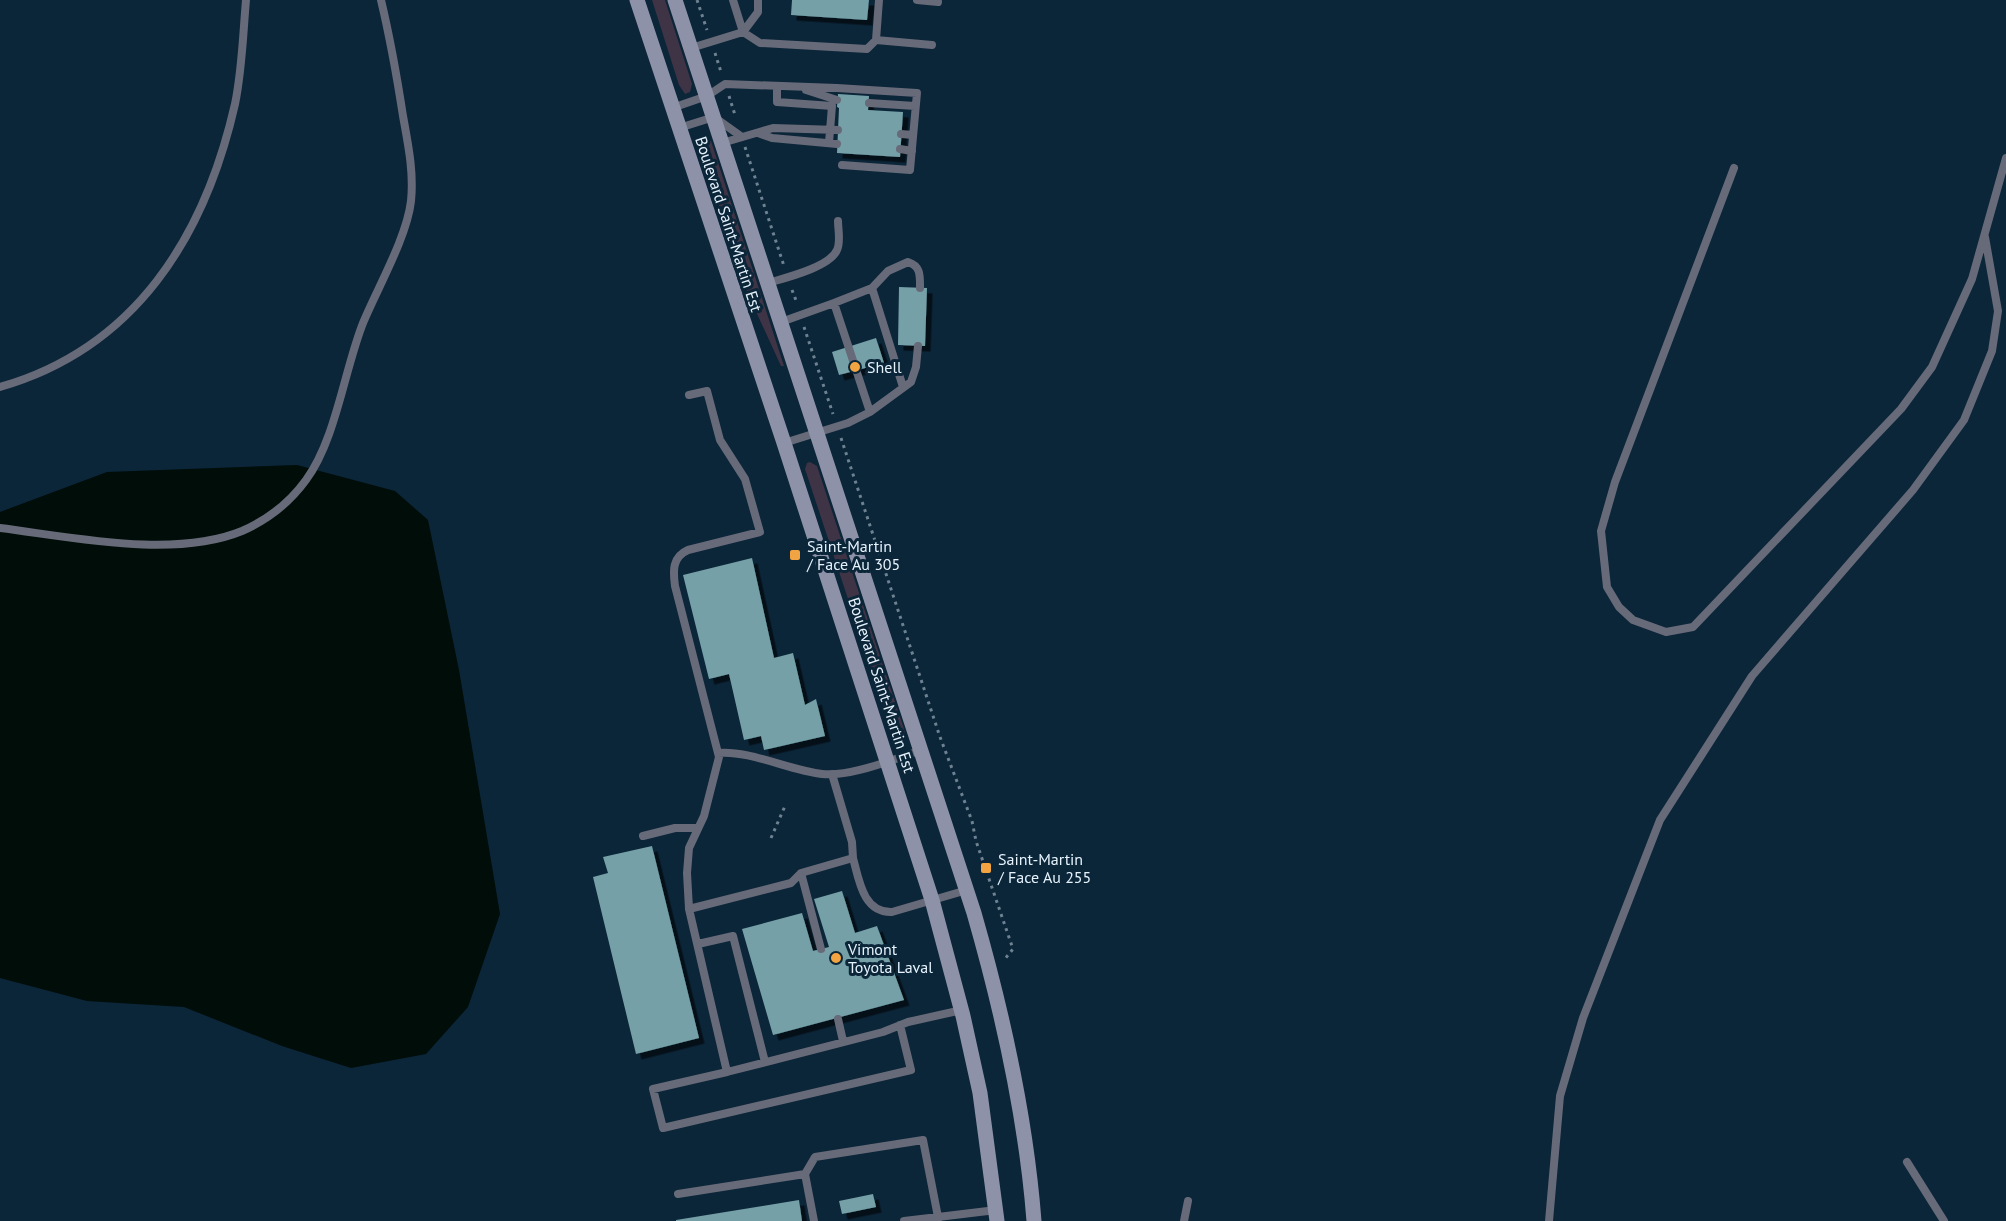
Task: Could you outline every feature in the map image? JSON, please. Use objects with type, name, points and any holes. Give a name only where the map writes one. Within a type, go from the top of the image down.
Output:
[{"type":"main road","name":"Boulevard Saint-Martin Est","points":[[637,0],[932,900],[962,1010],[980,1093],[997,1216]]},
{"type":"main road","name":"Boulevard Saint-Martin Est","points":[[675,0],[967,890],[986,957],[1012,1070],[1026,1150],[1034,1221]]},
{"type":"lane","points":[[0,387],[40,372],[79,353],[98,340],[138,304],[176,255],[201,206],[225,140],[235,102],[246,0]]},
{"type":"lane","points":[[0,528],[147,545],[183,544],[242,531],[267,518],[288,501],[306,480],[319,457],[362,326],[404,230],[411,203],[412,174],[408,141],[381,0]]},
{"type":"lane","points":[[733,0],[743,32],[760,43],[867,49],[876,40],[879,0]]},
{"type":"lane","points":[[691,48],[743,32],[758,12],[758,0]]},
{"type":"lane","points":[[918,0],[938,2]]},
{"type":"lane","points":[[876,40],[932,45]]},
{"type":"lane","points":[[672,108],[707,96],[724,84],[917,93],[910,170],[842,165]]},
{"type":"lane","points":[[758,133],[772,138],[833,143],[832,106],[777,102],[777,86]]},
{"type":"lane","points":[[793,87],[837,100]]},
{"type":"lane","points":[[869,103],[915,105]]},
{"type":"lane","points":[[679,128],[714,117],[742,136]]},
{"type":"lane","points":[[722,143],[773,128],[834,130]]},
{"type":"lane","points":[[901,134],[913,135]]},
{"type":"lane","points":[[900,150],[912,151]]},
{"type":"lane","points":[[1734,168],[1615,482],[1601,531],[1607,587],[1618,607],[1633,620],[1666,632],[1693,627],[1901,410],[1932,367],[1972,279],[2006,158]]},
{"type":"lane","points":[[768,283],[812,268],[836,253],[839,245],[838,221]]},
{"type":"lane","points":[[1549,1221],[1560,1096],[1583,1018],[1660,820],[1752,676],[1913,490],[1964,420],[1992,351],[1998,310],[1984,234]]},
{"type":"lane","points":[[781,322],[872,288],[888,271],[908,262],[914,264],[919,270],[920,288]]},
{"type":"lane","points":[[872,288],[903,387]]},
{"type":"lane","points":[[834,303],[870,412]]},
{"type":"lane","points":[[784,443],[848,423],[870,412],[913,379],[918,346]]},
{"type":"lane","points":[[689,395],[707,390],[720,440],[745,479],[760,532],[688,550],[679,556],[673,568],[675,586],[718,753],[718,766],[704,816],[687,857],[689,909],[727,1072]]},
{"type":"lane","points":[[718,753],[732,753],[795,769],[832,774],[922,750]]},
{"type":"lane","points":[[832,774],[852,842],[853,858],[866,899],[874,908],[882,912],[892,912],[967,890]]},
{"type":"lane","points":[[643,836],[675,828],[699,828]]},
{"type":"lane","points":[[689,909],[791,883],[801,873],[853,858]]},
{"type":"lane","points":[[801,873],[821,949]]},
{"type":"lane","points":[[698,944],[733,936],[765,1062]]},
{"type":"lane","points":[[900,1025],[911,1070],[663,1128],[653,1089],[727,1072],[883,1032],[900,1025],[962,1010]]},
{"type":"lane","points":[[838,1019],[843,1041]]},
{"type":"lane","points":[[814,1221],[805,1174],[815,1157],[923,1140],[938,1219]]},
{"type":"lane","points":[[1907,1162],[1944,1221]]},
{"type":"lane","points":[[678,1194],[805,1174]]},
{"type":"lane","points":[[1184,1221],[1188,1201]]},
{"type":"lane","points":[[904,1221],[997,1216]]},
{"type":"path","points":[[697,0],[708,32]]},
{"type":"path","points":[[715,53],[719,68]]},
{"type":"path","points":[[728,94],[737,123]]},
{"type":"path","points":[[746,149],[784,267]]},
{"type":"path","points":[[805,329],[831,409]]},
{"type":"path","points":[[842,442],[940,737],[972,821],[976,841],[1013,949]]},
{"type":"path","points":[[771,838],[785,806]]},
{"type":"shaded area","points":[[652,0],[665,0],[692,84],[690,92],[685,94],[679,85]]},
{"type":"shaded area","points":[[705,139],[711,141],[784,366],[781,366],[748,294],[699,145]]},
{"type":"shaded area","points":[[810,462],[817,466],[905,732],[903,738],[897,739],[893,735],[805,469],[807,463]]},
{"type":"shaded area","points":[[297,465],[395,491],[428,520],[459,670],[500,914],[468,1007],[426,1054],[351,1068],[282,1046],[184,1007],[87,1001],[0,978],[0,512],[107,472]]},
{"type":"building","points":[[792,0],[869,0],[867,20],[791,15]]},
{"type":"building","points":[[838,94],[869,96],[868,110],[903,112],[900,157],[837,153]]},
{"type":"building","points":[[899,287],[927,288],[925,346],[898,345]]},
{"type":"building","points":[[876,338],[884,363],[839,375],[832,352]]},
{"type":"building","points":[[752,558],[774,658],[793,653],[805,705],[816,699],[825,736],[764,750],[761,736],[744,740],[729,674],[709,679],[683,575]]},
{"type":"building","points":[[652,846],[699,1038],[636,1054],[593,877],[608,873],[603,857]]},
{"type":"building","name":"Vimont Toyota Laval","points":[[842,891],[855,933],[877,926],[904,1000],[773,1035],[742,929],[802,913],[813,951],[829,947],[814,899]]},
{"type":"building","points":[[873,1194],[876,1207],[842,1214],[839,1201]]},
{"type":"building","points":[[799,1200],[802,1221],[676,1221],[676,1220]]},
{"type":"place","name":"Shell","points":[[855,367]]},
{"type":"place","name":"Saint-Martin / Face Au 305","points":[[795,555]]},
{"type":"place","name":"Saint-Martin / Face Au 255","points":[[986,868]]},
{"type":"place","name":"Vimont Toyota Laval","points":[[836,958]]}]
